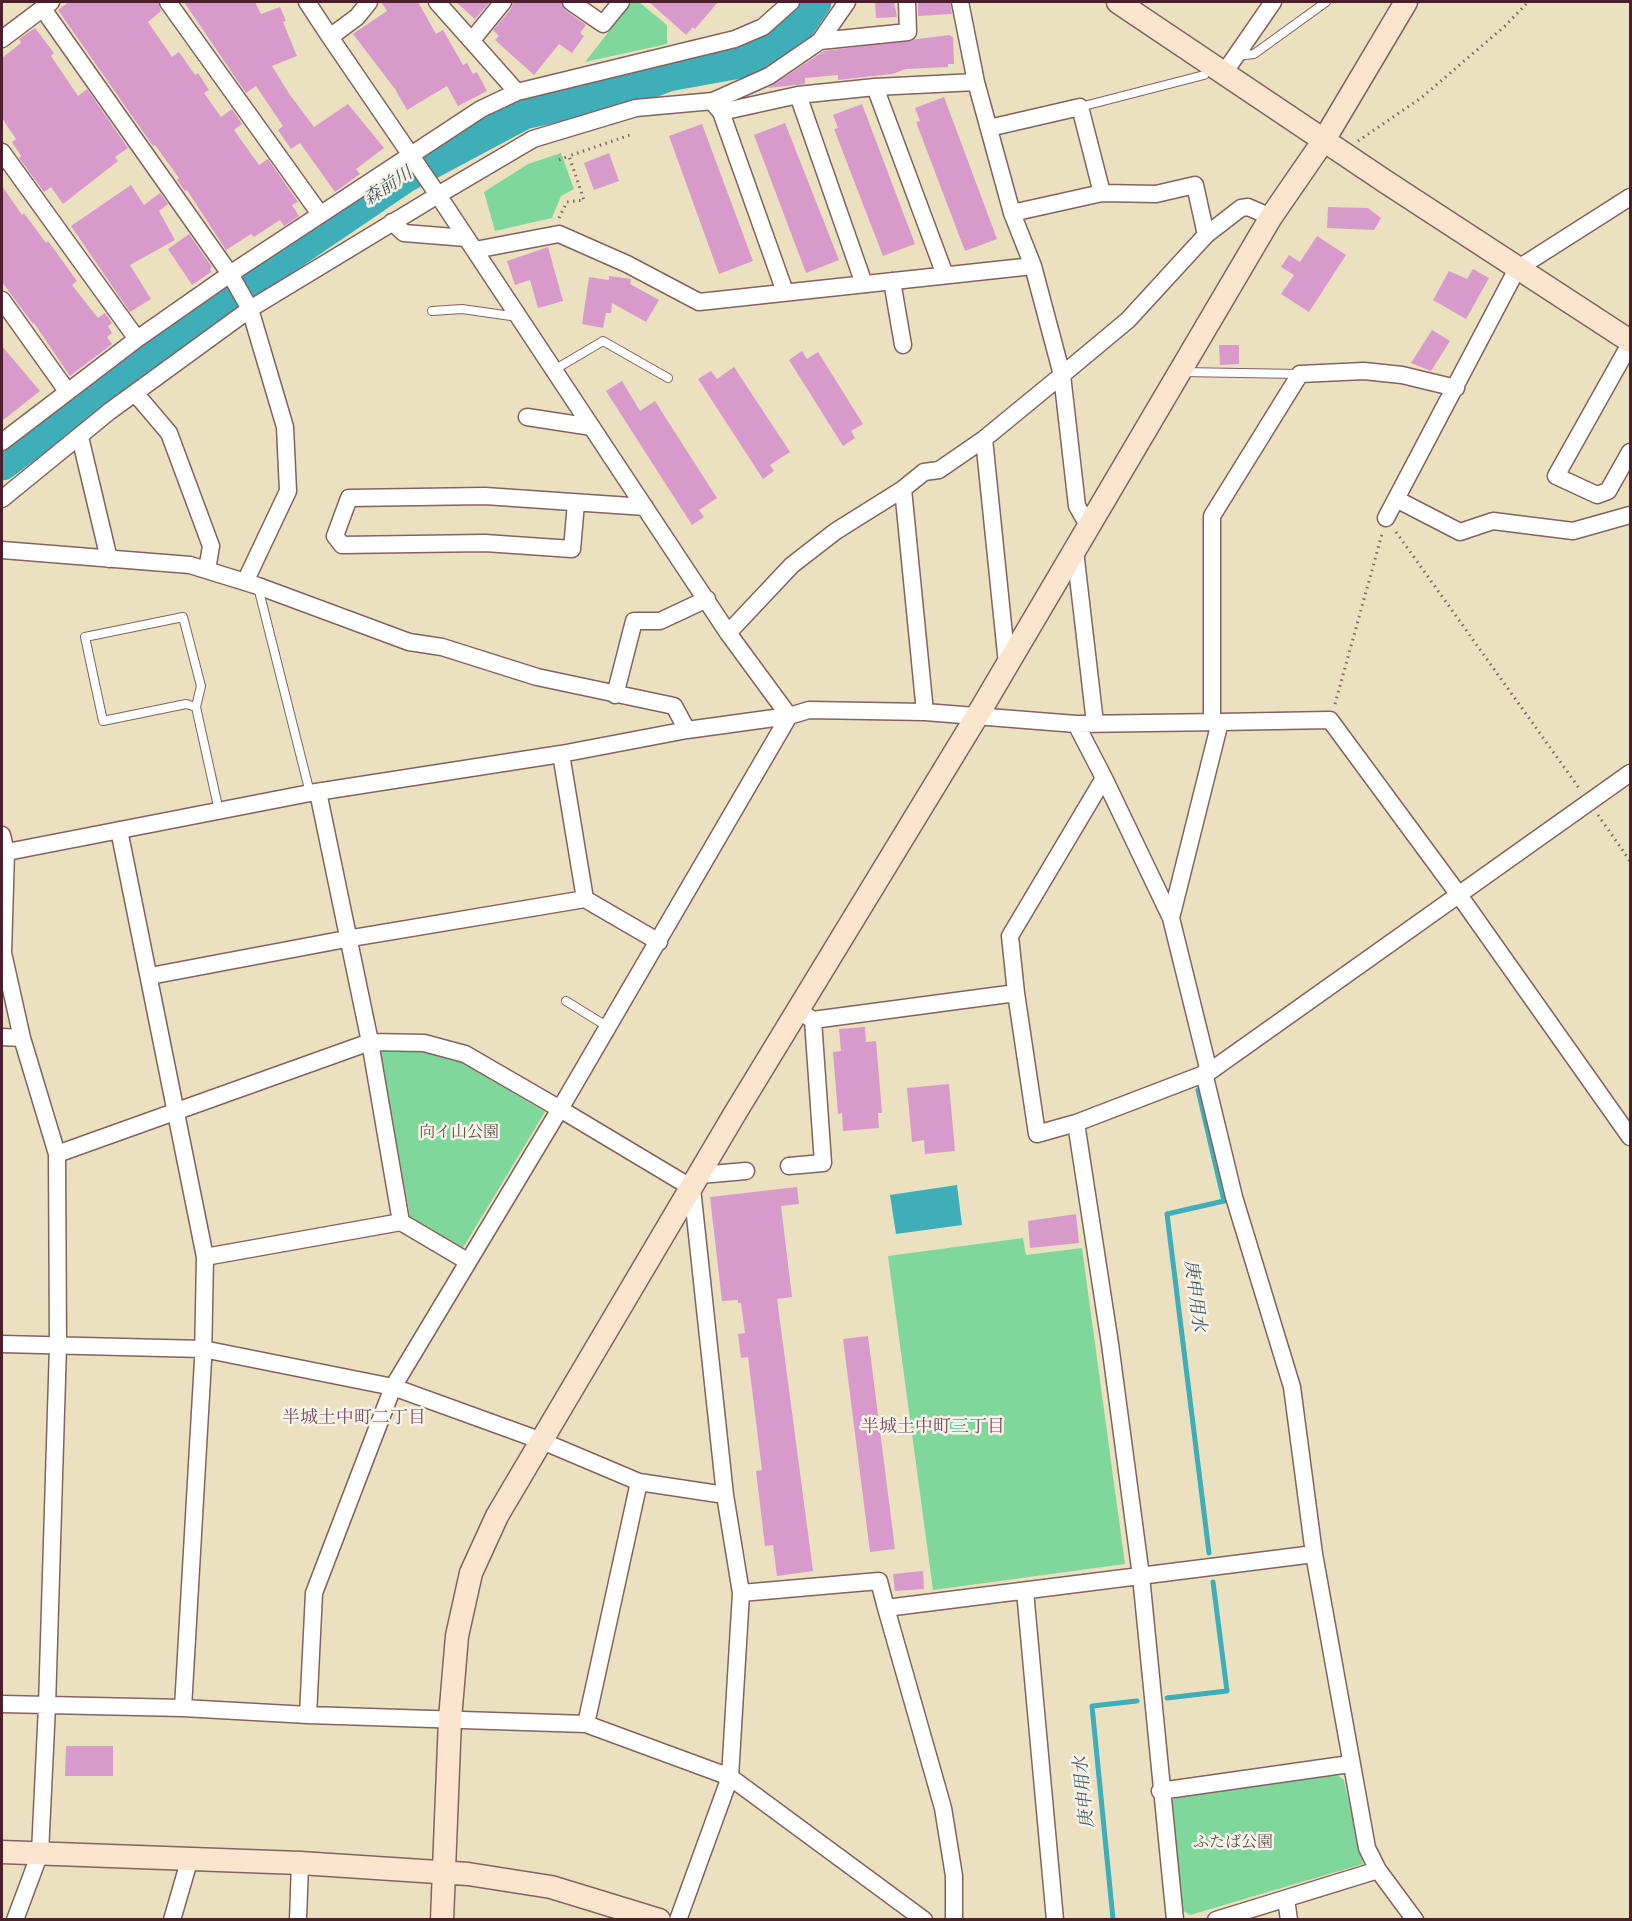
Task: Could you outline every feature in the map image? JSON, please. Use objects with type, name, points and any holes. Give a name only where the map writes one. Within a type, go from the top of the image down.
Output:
[{"type":"street","points":[[168,2],[320,214]]},
{"type":"street","points":[[307,2],[438,195],[728,633],[789,716]]},
{"type":"street","points":[[330,37],[357,17],[369,2]]},
{"type":"street","points":[[437,2],[517,92]]},
{"type":"street","points":[[472,40],[503,2]]},
{"type":"street","points":[[571,2],[603,24],[621,2]]},
{"type":"street","points":[[2,442],[137,339],[230,274],[481,109],[517,92],[735,39],[763,27],[791,2]]},
{"type":"street","points":[[717,107],[769,76],[820,41],[847,2]]},
{"type":"street","points":[[820,41],[908,32],[907,2]]},
{"type":"street","points":[[960,2],[976,82],[1012,213],[1033,266],[1062,375],[1077,506],[1089,527]]},
{"type":"street","points":[[1118,2],[1221,68],[1332,146],[1630,342],[1556,476],[1597,495],[1608,491],[1630,452]]},
{"type":"street","points":[[1221,68],[1273,2]]},
{"type":"street","points":[[442,1920],[450,1719],[457,1636],[471,1573],[497,1516],[696,1182],[806,1016],[1007,664],[1271,217],[1332,146],[1402,3]]},
{"type":"street","points":[[2,39],[48,5],[230,274],[250,309],[285,428],[288,492],[251,584]]},
{"type":"street","points":[[2,499],[135,393],[250,309],[533,139],[636,108],[717,107],[875,87],[976,82]]},
{"type":"street","points":[[875,87],[945,275]]},
{"type":"street","points":[[798,95],[864,284]]},
{"type":"street","points":[[717,107],[785,292]]},
{"type":"street","points":[[989,128],[1080,107],[1102,193]]},
{"type":"street","points":[[2,152],[137,339]]},
{"type":"street","points":[[1012,213],[1102,193],[1156,194],[1195,185],[1206,235]]},
{"type":"street","points":[[1386,518],[1517,269],[1630,197]]},
{"type":"street","points":[[728,633],[792,565],[836,531],[903,489],[924,472],[939,470],[984,439],[1062,375],[1128,320],[1206,235],[1241,208],[1248,207],[1271,217]]},
{"type":"street","points":[[392,222],[404,233],[470,244],[559,234],[627,264],[699,302],[1033,266]]},
{"type":"street","points":[[892,281],[903,345]]},
{"type":"street","points":[[2,300],[67,391]]},
{"type":"street","points":[[1171,918],[1216,722],[1212,516],[1300,374],[1364,371],[1402,375],[1456,388]]},
{"type":"street","points":[[135,393],[169,434],[211,546],[207,570]]},
{"type":"street","points":[[527,417],[592,427]]},
{"type":"street","points":[[80,437],[109,559]]},
{"type":"street","points":[[984,439],[1007,664]]},
{"type":"street","points":[[903,489],[925,712]]},
{"type":"street","points":[[576,504],[572,549],[484,543],[342,545],[335,536],[349,498],[485,496],[645,507]]},
{"type":"street","points":[[1396,499],[1460,532],[1493,522],[1574,531],[1630,515]]},
{"type":"street","points":[[2,550],[189,565],[251,584],[409,642],[442,647],[537,677],[674,706],[687,730]]},
{"type":"street","points":[[1075,551],[1095,723]]},
{"type":"street","points":[[615,695],[634,621],[660,621],[707,599]]},
{"type":"street","points":[[4,852],[314,793],[561,754],[687,730],[789,716],[809,710],[925,712],[1076,724],[1330,720],[1459,895],[1630,1137]]},
{"type":"street","points":[[308,1715],[314,1593],[393,1387],[659,942],[789,716]]},
{"type":"street","points":[[1076,724],[1171,918],[1234,1197],[1292,1387],[1314,1554],[1350,1764],[1367,1848],[1378,1870],[1414,1920]]},
{"type":"street","points":[[561,754],[585,899]]},
{"type":"street","points":[[1104,778],[1010,936],[1037,1134],[1076,1123],[1207,1072],[1630,773]]},
{"type":"street","points":[[314,793],[370,1042],[401,1222]]},
{"type":"street","points":[[119,830],[205,1257],[203,1349],[183,1708]]},
{"type":"street","points":[[2,835],[4,852],[3,953],[22,1038],[57,1154],[58,1346],[47,1706],[39,1853],[15,1920]]},
{"type":"street","points":[[150,976],[346,939],[585,899],[659,942]]},
{"type":"street","points":[[806,1016],[1016,993]]},
{"type":"street","points":[[789,1166],[823,1163],[806,1016]]},
{"type":"street","points":[[2,1036],[22,1038]]},
{"type":"street","points":[[57,1154],[177,1113],[274,1075],[370,1042],[424,1043],[465,1054],[560,1109],[696,1182],[746,1170]]},
{"type":"street","points":[[1076,1123],[1110,1344],[1140,1576],[1160,1791],[1175,1920]]},
{"type":"street","points":[[678,1920],[730,1777],[741,1593],[725,1495],[696,1182]]},
{"type":"street","points":[[205,1257],[401,1222],[467,1261]]},
{"type":"street","points":[[2,1344],[203,1349],[393,1387],[542,1441],[639,1482],[725,1495]]},
{"type":"street","points":[[586,1724],[639,1482]]},
{"type":"street","points":[[886,1608],[1314,1554]]},
{"type":"street","points":[[741,1593],[879,1581],[943,1808],[954,1876],[954,1920]]},
{"type":"street","points":[[1024,1591],[1055,1920]]},
{"type":"street","points":[[2,1704],[183,1708],[308,1715],[586,1724],[730,1777],[924,1920]]},
{"type":"street","points":[[1160,1791],[1350,1764]]},
{"type":"street","points":[[2,1852],[190,1858],[443,1871],[551,1887],[659,1920]]},
{"type":"street","points":[[172,1920],[190,1858]]},
{"type":"street","points":[[298,1920],[300,1863]]},
{"type":"street","points":[[1216,1920],[1378,1870]]},
{"type":"street","points":[[1286,1899],[1289,1920]]},
{"type":"lane","points":[[1080,107],[1221,68],[1254,54],[1317,11],[1326,2]]},
{"type":"lane","points":[[432,311],[462,309],[519,318]]},
{"type":"lane","points":[[554,369],[603,341],[668,378]]},
{"type":"lane","points":[[1181,372],[1300,374]]},
{"type":"lane","points":[[251,584],[314,793]]},
{"type":"lane","points":[[196,707],[186,704],[103,721],[85,637],[183,617],[201,687],[196,707],[219,811]]},
{"type":"lane","points":[[566,1001],[608,1027]]},
{"type":"path","points":[[1332,146],[1421,98],[1505,26],[1528,2]]},
{"type":"path","points":[[559,160],[630,135]]},
{"type":"path","points":[[559,234],[559,214],[567,202],[584,200],[569,156]]},
{"type":"path","points":[[1330,720],[1386,518]]},
{"type":"path","points":[[1386,518],[1630,861]]},
{"type":"green space","points":[[632,2],[639,2],[667,25],[667,44],[585,62]]},
{"type":"green space","points":[[561,153],[574,189],[561,196],[552,218],[495,231],[484,192],[528,164]]},
{"type":"green space","name":"向イ山公園","points":[[379,1050],[424,1050],[463,1063],[545,1112],[463,1248],[410,1216]]},
{"type":"green space","points":[[1023,1238],[1026,1255],[1082,1248],[1125,1564],[933,1590],[888,1256]]},
{"type":"green space","name":"ふたば公園","points":[[1337,1775],[1344,1780],[1363,1864],[1190,1915],[1182,1910],[1171,1802],[1178,1795]]},
{"type":"water","points":[[957,1185],[962,1225],[896,1234],[890,1195]]},
{"type":"building","points":[[69,2],[158,2],[161,11],[148,22],[172,57],[179,52],[195,75],[198,73],[209,90],[204,93],[221,117],[232,109],[242,124],[234,130],[259,165],[268,159],[298,202],[292,205],[299,216],[284,226],[280,220],[254,237],[251,234],[226,250],[187,190],[185,191],[177,180],[179,178],[155,145],[153,146],[58,10]]},
{"type":"building","points":[[184,2],[255,2],[261,14],[280,7],[286,21],[283,22],[297,56],[272,66],[290,95],[314,127],[348,104],[384,148],[356,169],[360,174],[335,192],[300,143],[291,149],[278,130],[283,126],[256,86],[246,93]]},
{"type":"building","points":[[381,2],[418,2],[436,34],[443,30],[463,65],[467,63],[473,74],[477,72],[487,91],[458,106],[447,86],[407,110],[395,89],[353,34],[387,11]]},
{"type":"building","points":[[456,2],[490,2],[475,19]]},
{"type":"building","points":[[513,2],[561,2],[565,10],[586,25],[580,33],[584,36],[572,53],[559,44],[534,75],[495,40],[499,36],[493,30],[511,9]]},
{"type":"building","points":[[649,2],[718,2],[695,29],[693,27],[686,35]]},
{"type":"building","points":[[875,2],[894,2],[897,17],[876,18]]},
{"type":"building","points":[[918,2],[950,2],[952,14],[918,16]]},
{"type":"building","points":[[35,28],[54,53],[51,56],[78,96],[87,89],[128,148],[115,157],[118,161],[63,204],[51,187],[44,192],[19,158],[21,156],[12,142],[16,139],[2,118],[2,58],[21,43],[19,39]]},
{"type":"building","points":[[949,35],[953,37],[954,64],[948,64],[948,67],[906,69],[892,74],[838,80],[838,75],[805,78],[805,84],[768,88],[824,51]]},
{"type":"building","points":[[944,97],[997,239],[965,251],[916,122],[920,121],[915,108]]},
{"type":"building","points":[[862,104],[915,244],[883,256],[834,129],[838,128],[833,115]]},
{"type":"building","points":[[785,123],[839,260],[806,273],[754,135]]},
{"type":"building","points":[[702,124],[753,261],[719,274],[669,136]]},
{"type":"building","points":[[609,153],[619,181],[594,190],[584,163]]},
{"type":"building","points":[[131,185],[144,205],[160,193],[168,204],[159,211],[175,240],[130,265],[151,299],[130,312],[71,226]]},
{"type":"building","points":[[2,186],[22,215],[24,213],[46,243],[48,241],[77,281],[72,285],[98,318],[105,313],[112,323],[108,326],[112,333],[107,337],[112,344],[70,376],[34,323],[2,282]]},
{"type":"building","points":[[1328,207],[1368,208],[1381,218],[1374,230],[1327,228]]},
{"type":"building","points":[[189,234],[212,267],[211,272],[192,285],[168,249]]},
{"type":"building","points":[[1317,236],[1346,255],[1309,312],[1281,294],[1294,275],[1281,267],[1289,255],[1300,262]]},
{"type":"building","points":[[548,247],[563,301],[538,308],[530,280],[515,285],[507,261]]},
{"type":"building","points":[[1473,269],[1489,278],[1466,319],[1433,300],[1449,271],[1467,279]]},
{"type":"building","points":[[609,276],[631,279],[630,284],[659,300],[646,322],[612,303],[611,313],[606,313],[603,328],[582,324],[589,277],[609,280]]},
{"type":"building","points":[[1432,330],[1450,341],[1431,371],[1411,363]]},
{"type":"building","points":[[1219,345],[1239,345],[1239,364],[1220,365]]},
{"type":"building","points":[[2,346],[40,391],[2,421]]},
{"type":"building","points":[[802,351],[807,359],[818,352],[863,424],[851,431],[855,438],[843,446],[789,360]]},
{"type":"building","points":[[734,367],[790,452],[770,465],[774,471],[763,479],[698,379],[711,371],[717,379]]},
{"type":"building","points":[[622,381],[640,411],[655,401],[717,498],[699,510],[704,517],[692,525],[606,391]]},
{"type":"building","points":[[865,1027],[866,1042],[876,1041],[882,1113],[878,1113],[879,1128],[843,1131],[842,1113],[838,1114],[833,1052],[841,1051],[839,1029]]},
{"type":"building","points":[[949,1084],[955,1151],[925,1154],[924,1140],[912,1142],[907,1088]]},
{"type":"building","points":[[797,1187],[799,1204],[781,1206],[792,1297],[777,1299],[813,1571],[777,1576],[773,1545],[765,1546],[756,1471],[762,1470],[748,1357],[741,1358],[738,1334],[745,1333],[741,1303],[738,1303],[738,1300],[722,1301],[710,1197]]},
{"type":"building","points":[[1076,1214],[1079,1243],[1030,1248],[1028,1221]]},
{"type":"building","points":[[868,1336],[895,1549],[870,1552],[843,1339]]},
{"type":"building","points":[[923,1571],[924,1589],[895,1591],[893,1574]]},
{"type":"building","points":[[66,1746],[113,1746],[113,1776],[65,1776]]},
{"type":"waterway","name":"森前川","points":[[2,464],[223,300],[404,177],[524,113],[631,89],[668,75],[745,61],[769,51],[795,31],[815,2]]},
{"type":"waterway","name":"庚申用水","points":[[1198,1090],[1224,1201],[1167,1214],[1209,1553]]},
{"type":"waterway","name":"庚申用水","points":[[1167,1698],[1227,1691],[1213,1582]]},
{"type":"waterway","name":"庚申用水","points":[[1113,1919],[1092,1706],[1137,1701]]},
{"type":"district","name":"半城土中町二丁目","points":[[354,1420]]},
{"type":"district","name":"半城土中町三丁目","points":[[933,1429]]}]
